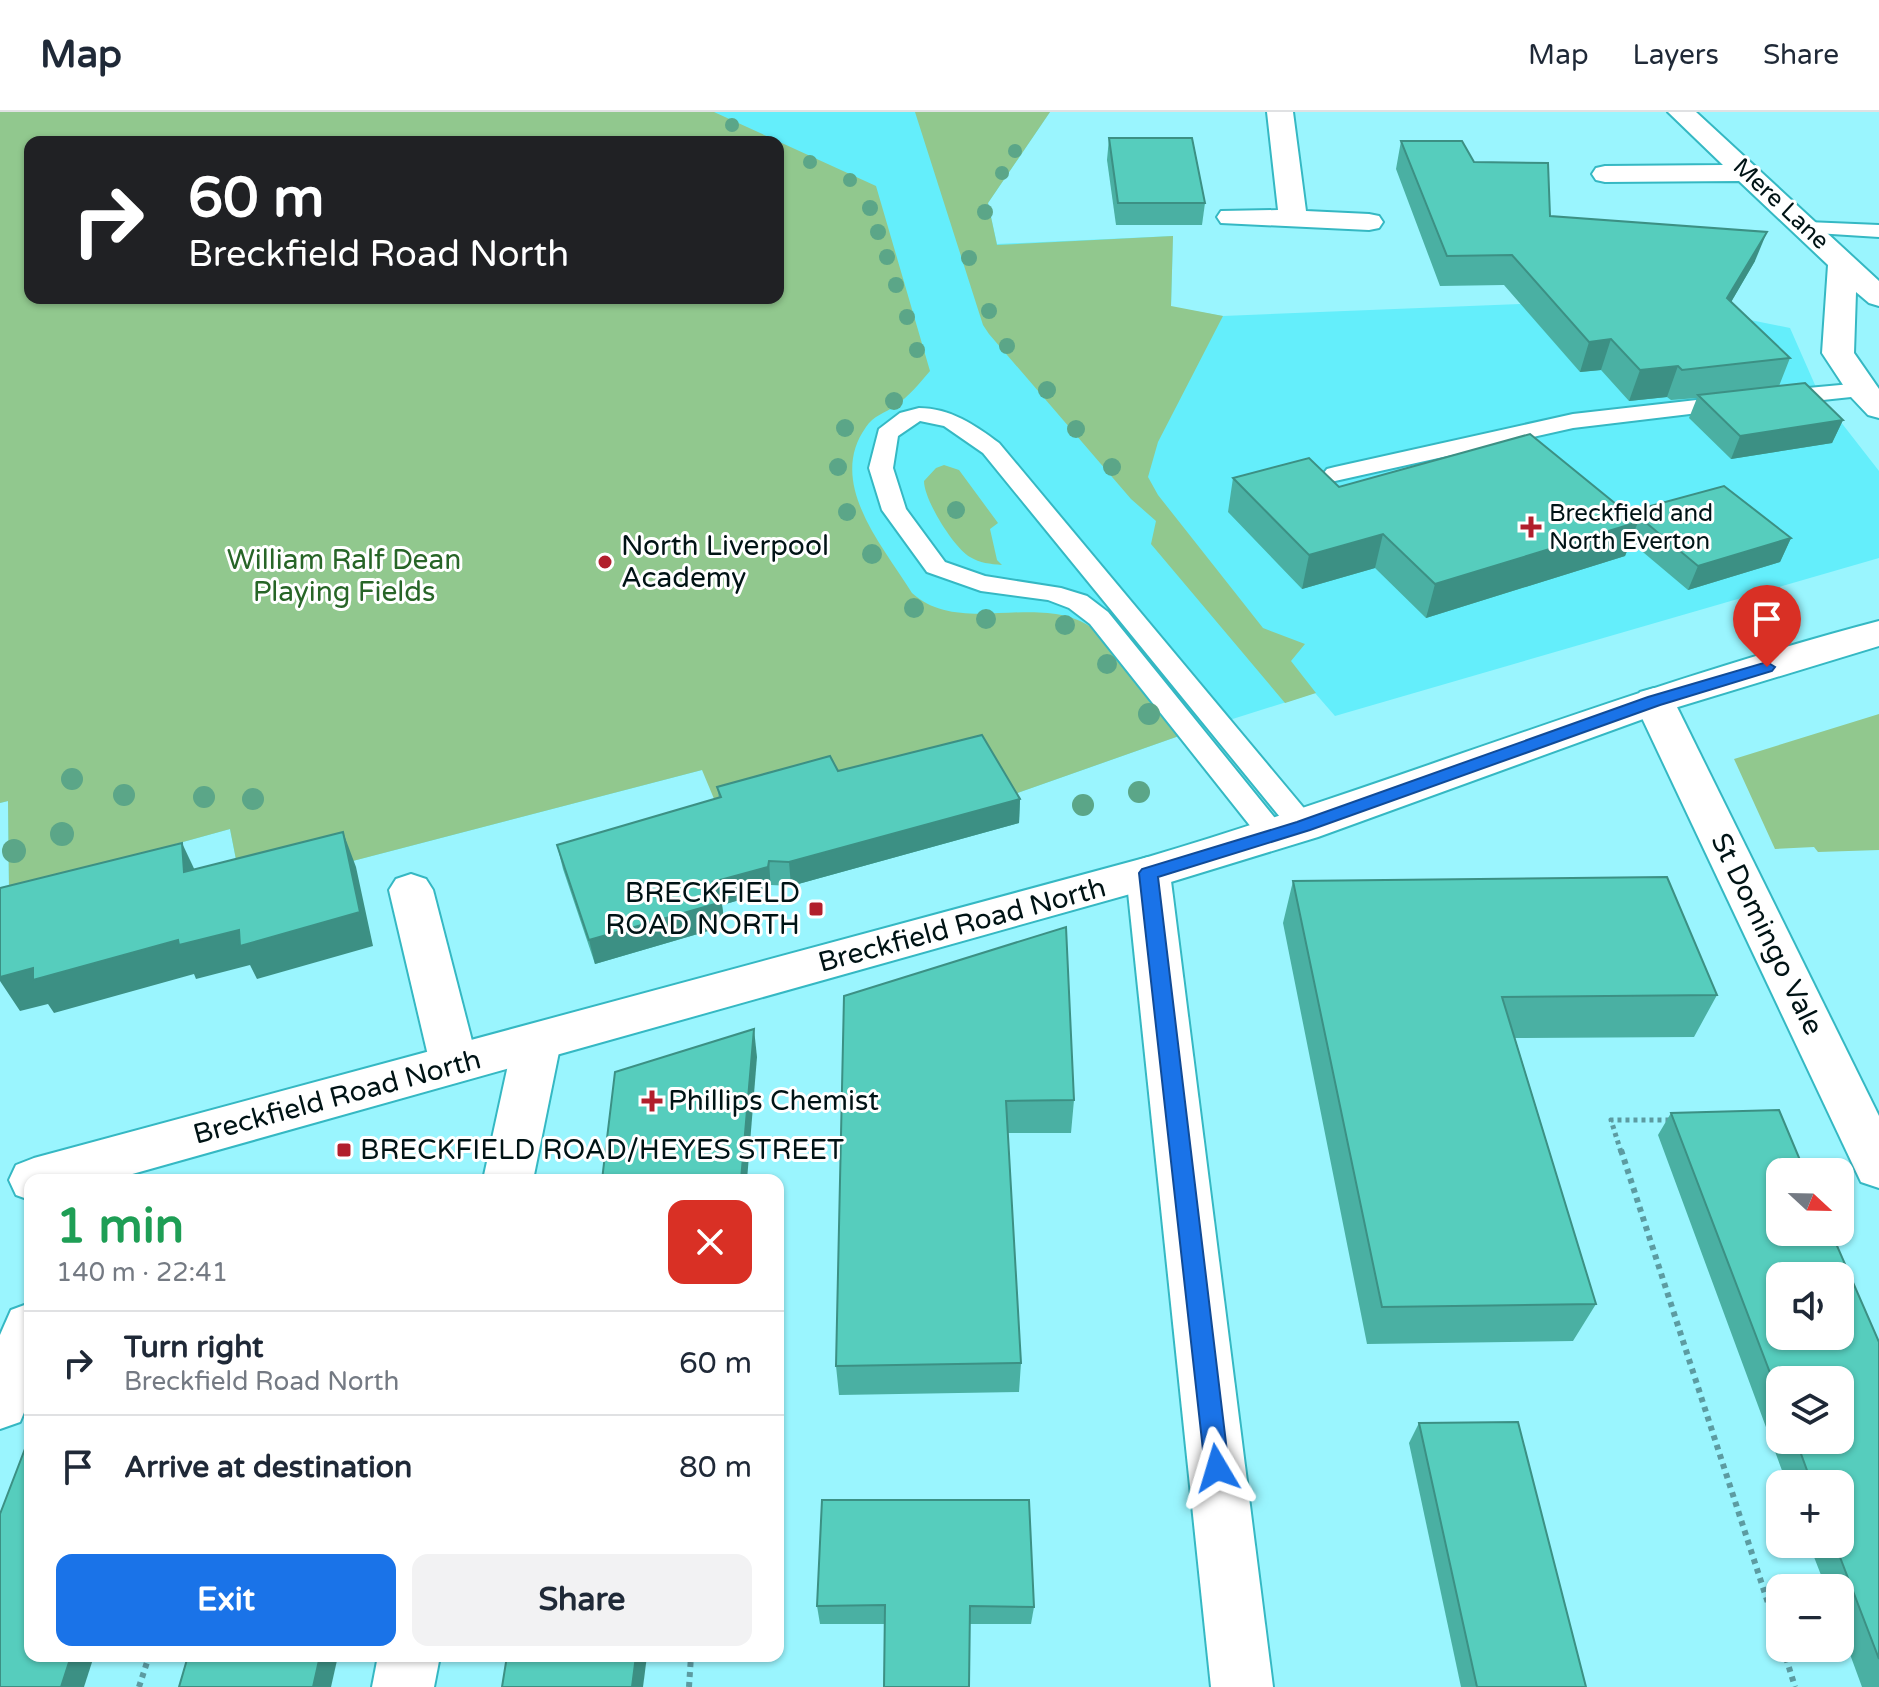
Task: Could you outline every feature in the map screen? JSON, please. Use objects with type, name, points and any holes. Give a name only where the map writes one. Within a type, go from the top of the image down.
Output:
[{"type":"street","points":[[1280,112],[1293,220]]},
{"type":"street","name":"Mere Lane","points":[[1681,112],[1879,297]]},
{"type":"street","points":[[1605,174],[1747,173]]},
{"type":"street","points":[[1231,217],[1369,222]]},
{"type":"street","points":[[1843,262],[1838,353],[1870,399]]},
{"type":"street","name":"Breckfield Road North","points":[[66,1174],[1148,873],[1288,831],[1654,701],[1879,633]]},
{"type":"street","name":"St Domingo Vale","points":[[1654,701],[1868,1118],[1879,1167]]},
{"type":"street","points":[[1148,873],[1242,1687]]},
{"type":"street","points":[[411,890],[454,1064]]},
{"type":"street","points":[[509,1174],[537,1042]]},
{"type":"street","name":"Breckfield Road North","points":[[0,1189],[24,1184]]},
{"type":"street","points":[[0,1403],[24,1343]]},
{"type":"street","points":[[403,1687],[408,1662]]},
{"type":"lane","points":[[1807,228],[1879,231]]},
{"type":"lane","points":[[1335,474],[1573,421],[1870,399]]},
{"type":"lane","points":[[910,416],[930,416],[960,424],[991,448],[1288,831],[1099,618],[1078,602],[1052,593],[981,583],[936,567],[894,510],[881,468],[887,434],[910,416]]},
{"type":"path","points":[[1687,1120],[1611,1120],[1766,1597]]},
{"type":"path","points":[[139,1687],[147,1662]]},
{"type":"path","points":[[689,1687],[691,1662]]},
{"type":"path","points":[[1787,1662],[1795,1687]]},
{"type":"shaded area","name":"North Liverpool Academy","points":[[0,112],[1050,112],[988,203],[997,244],[1173,236],[1171,307],[1223,316],[1646,299],[1790,328],[1819,394],[1879,471],[1879,558],[1335,716],[1315,693],[1179,736],[1006,797],[702,770],[242,890],[230,829],[9,890],[8,801],[0,803]]},
{"type":"green space","name":"William Ralf Dean Playing Fields","points":[[0,112],[714,112],[767,136],[24,136],[24,304],[784,304],[784,144],[876,186],[930,371],[905,398],[869,423],[855,448],[852,470],[855,492],[874,535],[912,593],[932,606],[978,614],[1051,613],[1074,618],[1095,630],[1179,736],[1006,797],[717,806],[702,770],[242,890],[230,829],[9,890],[8,801],[0,803]]},
{"type":"green space","points":[[915,112],[1050,112],[988,203],[997,245],[1173,236],[1171,306],[1223,316],[1158,442],[1148,477],[1158,495],[1263,628],[1305,644],[1291,661],[1316,693],[1285,703],[1151,544],[1156,521],[1131,499],[989,334],[983,325]]},
{"type":"green space","points":[[944,465],[959,470],[998,523],[990,529],[997,560],[1002,565],[970,557],[941,523],[929,500],[924,481],[936,468]]},
{"type":"green space","points":[[1879,714],[1879,850],[1818,852],[1814,847],[1775,849],[1734,759]]},
{"type":"building","points":[[1109,138],[1192,138],[1205,203],[1118,203]]},
{"type":"building","points":[[1401,141],[1462,141],[1474,162],[1548,163],[1550,216],[1767,232],[1727,298],[1790,358],[1682,370],[1678,366],[1640,370],[1611,339],[1589,342],[1512,255],[1447,256]]},
{"type":"building","points":[[1805,383],[1843,420],[1740,436],[1698,395]]},
{"type":"building","points":[[1530,434],[1638,522],[1435,584],[1383,534],[1309,555],[1233,478],[1309,458],[1339,487]]},
{"type":"building","points":[[1724,486],[1791,538],[1698,566],[1632,511]]},
{"type":"building","points":[[982,735],[1020,799],[789,862],[769,861],[768,867],[713,882],[722,902],[589,940],[557,845],[721,797],[717,787],[830,756],[838,771]]},
{"type":"building","points":[[343,832],[360,912],[240,946],[239,930],[179,945],[178,940],[33,980],[33,968],[0,977],[0,888],[182,843],[184,872]]},
{"type":"building","points":[[1667,877],[1717,995],[1502,997],[1596,1304],[1382,1307],[1293,881]]},
{"type":"building","points":[[1066,927],[1074,1100],[1006,1101],[1021,1363],[836,1366],[844,996]]},
{"type":"building","points":[[754,1029],[742,1174],[603,1174],[615,1072]]},
{"type":"building","points":[[1779,1110],[1799,1158],[1766,1158],[1766,1246],[1837,1246],[1844,1262],[1766,1262],[1766,1350],[1854,1350],[1854,1285],[1879,1342],[1879,1659],[1854,1594],[1854,1574],[1846,1574],[1840,1558],[1854,1558],[1854,1470],[1807,1470],[1801,1454],[1854,1454],[1854,1366],[1767,1366],[1671,1113]]},
{"type":"building","points":[[1518,1422],[1586,1687],[1477,1687],[1419,1423]]},
{"type":"building","points":[[24,1451],[24,1662],[69,1662],[61,1687],[0,1687],[0,1514]]},
{"type":"building","points":[[822,1500],[1029,1500],[1034,1607],[970,1606],[969,1687],[884,1687],[885,1605],[817,1606]]},
{"type":"building","points":[[186,1662],[319,1662],[313,1687],[179,1687]]},
{"type":"building","points":[[506,1662],[635,1662],[632,1687],[502,1687]]},
{"type":"place","name":"Breckfield and North Everton","points":[[1531,527]]},
{"type":"place","name":"North Liverpool Academy","points":[[605,562]]},
{"type":"place","name":"BRECKFIELD ROAD NORTH","points":[[816,909]]},
{"type":"place","name":"Phillips Chemist","points":[[652,1101]]},
{"type":"place","name":"BRECKFIELD ROAD/HEYES STREET","points":[[344,1150]]},
{"type":"route","points":[[1217,1468],[1148,873],[1303,826],[1654,701],[1767,667]]}]
